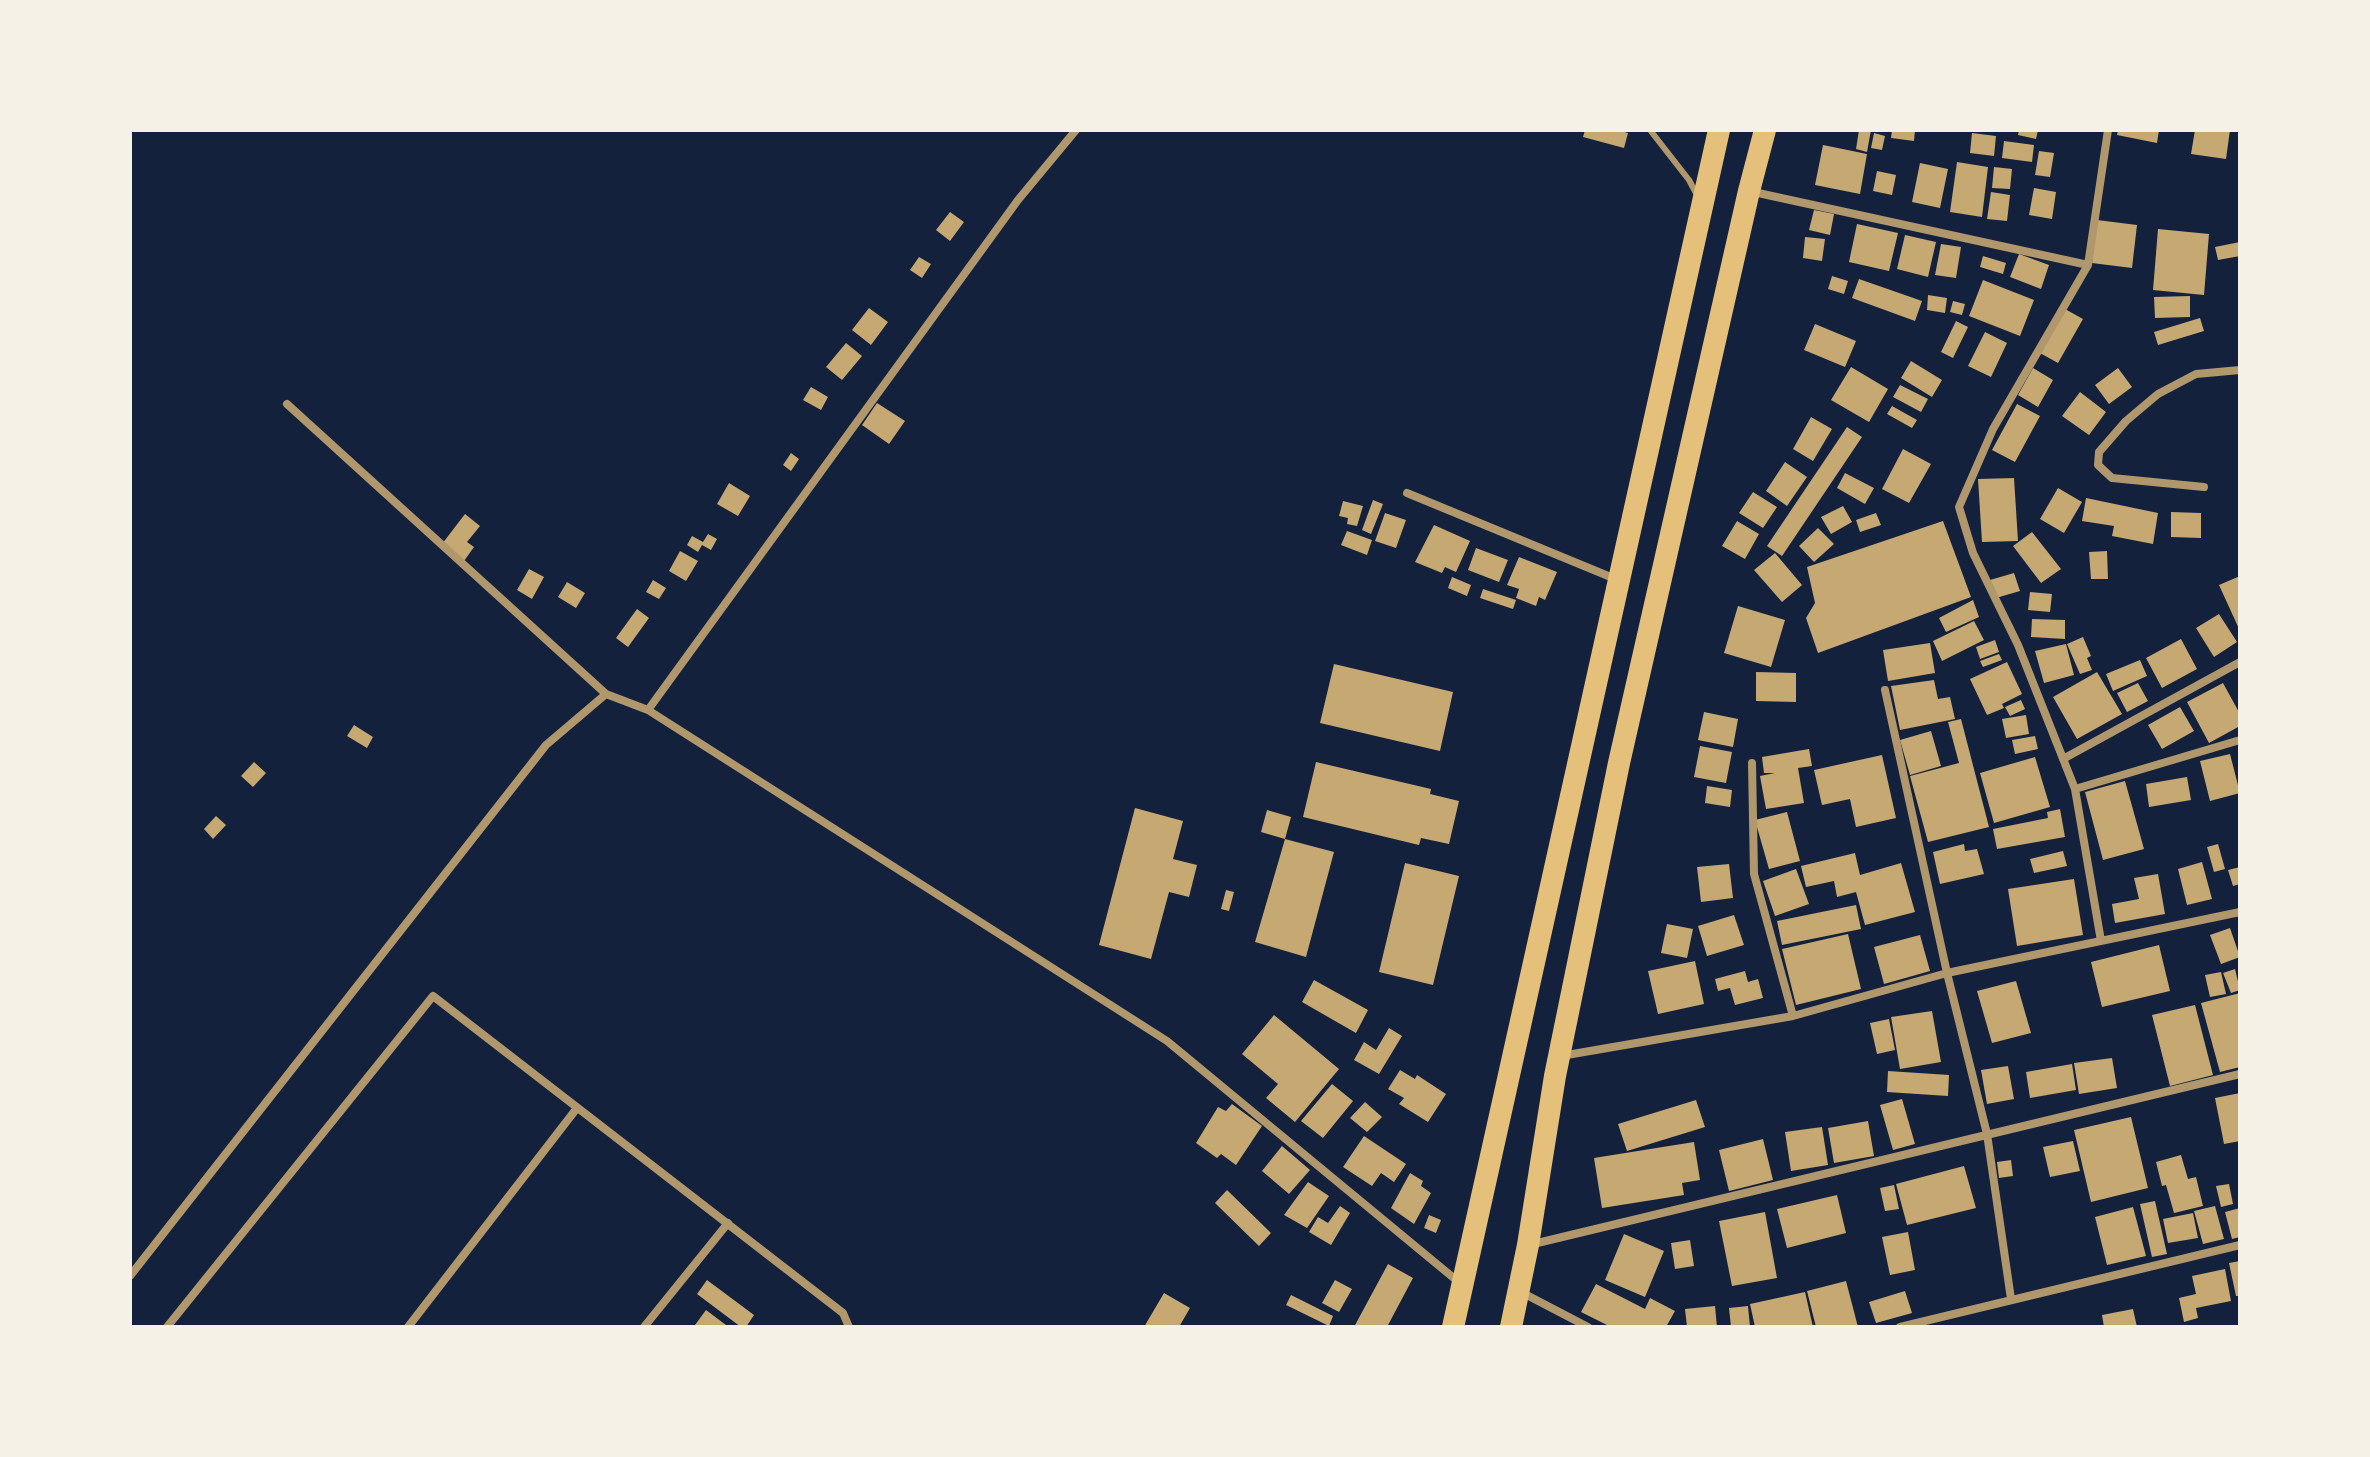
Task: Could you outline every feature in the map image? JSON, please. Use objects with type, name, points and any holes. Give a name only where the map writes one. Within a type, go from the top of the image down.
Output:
[{"type":"highway","points":[[1453,1327],[1719,130]]},
{"type":"highway","points":[[1511,1327],[1528,1245],[1558,1057],[1619,763],[1765,130]]},
{"type":"street","points":[[648,710],[1018,200],[1076,130]]},
{"type":"street","points":[[2101,941],[2075,789],[2018,645],[1973,553],[1959,507],[1993,429],[2088,265],[2108,130]]},
{"type":"street","points":[[1749,191],[2088,265]]},
{"type":"street","points":[[2204,487],[2112,478],[2098,465],[2099,452],[2126,421],[2158,394],[2196,374],[2240,370]]},
{"type":"street","points":[[287,404],[606,694],[648,710],[1167,1041],[1462,1285]]},
{"type":"street","points":[[1407,493],[1619,581]]},
{"type":"street","points":[[2063,759],[2240,662]]},
{"type":"street","points":[[1885,690],[1947,973],[1987,1134],[2011,1299]]},
{"type":"street","points":[[130,1276],[546,745],[606,694]]},
{"type":"street","points":[[2075,789],[2240,740]]},
{"type":"street","points":[[1752,763],[1754,874],[1793,1016]]},
{"type":"street","points":[[1558,1057],[1793,1016],[1947,973],[2240,912]]},
{"type":"street","points":[[167,1327],[433,996],[843,1313],[849,1327]]},
{"type":"street","points":[[1528,1245],[2240,1074]]},
{"type":"street","points":[[408,1327],[577,1108]]},
{"type":"street","points":[[644,1327],[728,1223]]},
{"type":"street","points":[[1900,1327],[2240,1245]]},
{"type":"street","points":[[1519,1290],[1588,1327]]},
{"type":"lane","points":[[1650,130],[1689,180],[1703,205]]},
{"type":"building","points":[[1585,130],[1628,133],[1624,148],[1583,137]]},
{"type":"building","points":[[1859,130],[1871,130],[1867,152],[1856,149]]},
{"type":"building","points":[[1892,130],[1915,130],[1914,141],[1891,138]]},
{"type":"building","points":[[2019,130],[2038,130],[2036,139],[2018,135]]},
{"type":"building","points":[[2118,130],[2159,130],[2157,143],[2117,135]]},
{"type":"building","points":[[2195,130],[2230,130],[2226,159],[2191,154]]},
{"type":"building","points":[[1874,133],[1885,136],[1882,150],[1871,148]]},
{"type":"building","points":[[1972,133],[1996,136],[1994,156],[1970,153]]},
{"type":"building","points":[[2004,141],[2034,145],[2032,162],[2002,158]]},
{"type":"building","points":[[1823,145],[1867,154],[1860,194],[1815,185]]},
{"type":"building","points":[[2039,151],[2054,153],[2050,177],[2035,175]]},
{"type":"building","points":[[1957,162],[1988,167],[1982,217],[1950,212]]},
{"type":"building","points":[[1920,163],[1948,169],[1940,208],[1912,202]]},
{"type":"building","points":[[1994,167],[2012,169],[2010,189],[1992,188]]},
{"type":"building","points":[[1877,171],[1896,175],[1892,195],[1873,191]]},
{"type":"building","points":[[2034,188],[2056,192],[2052,219],[2029,215]]},
{"type":"building","points":[[1991,192],[2010,195],[2007,221],[1987,219]]},
{"type":"building","points":[[1814,210],[1834,214],[1830,235],[1809,230]]},
{"type":"building","points":[[950,212],[964,222],[950,241],[936,230]]},
{"type":"building","points":[[2097,220],[2137,225],[2132,268],[2092,263]]},
{"type":"building","points":[[1857,224],[1898,233],[1889,271],[1849,262]]},
{"type":"building","points":[[2158,229],[2209,234],[2204,295],[2153,290]]},
{"type":"building","points":[[1905,235],[1936,242],[1928,277],[1897,269]]},
{"type":"building","points":[[1805,237],[1825,239],[1822,261],[1803,258]]},
{"type":"building","points":[[2240,242],[2240,256],[2218,260],[2215,247]]},
{"type":"building","points":[[1941,244],[1961,247],[1956,278],[1935,275]]},
{"type":"building","points":[[2019,254],[2049,265],[2041,289],[2010,277]]},
{"type":"building","points":[[1983,256],[2006,263],[2003,274],[1980,267]]},
{"type":"building","points":[[919,257],[931,264],[922,278],[910,270]]},
{"type":"building","points":[[1832,276],[1848,281],[1844,294],[1828,289]]},
{"type":"building","points":[[1859,279],[1922,301],[1915,321],[1852,298]]},
{"type":"building","points":[[1983,280],[2034,300],[2020,336],[1969,316]]},
{"type":"building","points":[[1928,295],[1947,298],[1945,313],[1927,310]]},
{"type":"building","points":[[2190,296],[2190,317],[2155,318],[2154,297]]},
{"type":"building","points":[[1953,301],[1965,304],[1962,315],[1950,312]]},
{"type":"building","points":[[869,308],[888,322],[871,345],[852,330]]},
{"type":"building","points":[[2065,309],[2083,319],[2058,363],[2040,353]]},
{"type":"building","points":[[2200,318],[2204,331],[2158,345],[2154,332]]},
{"type":"building","points":[[1956,321],[1968,327],[1953,358],[1941,352]]},
{"type":"building","points":[[1815,324],[1856,341],[1845,367],[1804,350]]},
{"type":"building","points":[[1985,332],[2007,343],[1991,377],[1968,366]]},
{"type":"building","points":[[846,343],[862,356],[842,380],[826,367]]},
{"type":"building","points":[[1911,361],[1942,380],[1932,397],[1901,378]]},
{"type":"building","points":[[1851,367],[1888,389],[1869,422],[1831,400]]},
{"type":"building","points":[[2033,368],[2053,380],[2038,407],[2018,395]]},
{"type":"building","points":[[2118,368],[2132,387],[2109,404],[2095,385]]},
{"type":"building","points":[[1900,385],[1928,399],[1921,412],[1893,397]]},
{"type":"building","points":[[811,387],[828,397],[821,410],[803,400]]},
{"type":"building","points":[[2080,392],[2106,412],[2089,435],[2062,416]]},
{"type":"building","points":[[877,403],[905,421],[889,444],[862,425]]},
{"type":"building","points":[[2017,404],[2040,416],[2015,462],[1992,450]]},
{"type":"building","points":[[1892,406],[1917,420],[1912,428],[1887,414]]},
{"type":"building","points":[[1811,417],[1832,429],[1813,461],[1793,449]]},
{"type":"building","points":[[1847,427],[1862,437],[1782,556],[1767,546]]},
{"type":"building","points":[[1903,449],[1931,464],[1909,503],[1882,489]]},
{"type":"building","points":[[791,453],[799,459],[791,471],[783,465]]},
{"type":"building","points":[[1785,462],[1807,477],[1787,506],[1766,491]]},
{"type":"building","points":[[1845,473],[1874,488],[1865,504],[1837,488]]},
{"type":"building","points":[[2014,478],[2018,541],[1982,542],[1978,479]]},
{"type":"building","points":[[729,483],[750,496],[738,516],[717,504]]},
{"type":"building","points":[[2058,488],[2082,502],[2064,533],[2040,519]]},
{"type":"building","points":[[1753,492],[1777,507],[1763,528],[1739,513]]},
{"type":"building","points":[[2086,498],[2158,513],[2153,544],[2112,536],[2114,526],[2082,521]]},
{"type":"building","points":[[1373,500],[1383,504],[1371,534],[1362,530]]},
{"type":"building","points":[[1343,501],[1363,506],[1357,526],[1347,524],[1348,518],[1339,516]]},
{"type":"building","points":[[1843,506],[1852,522],[1831,534],[1821,517]]},
{"type":"building","points":[[2171,512],[2201,513],[2201,538],[2171,537]]},
{"type":"building","points":[[1385,513],[1406,520],[1396,548],[1375,541]]},
{"type":"building","points":[[1876,513],[1881,525],[1860,532],[1856,520]]},
{"type":"building","points":[[465,514],[480,526],[467,542],[474,547],[464,561],[442,544]]},
{"type":"building","points":[[1737,521],[1759,534],[1745,559],[1722,546]]},
{"type":"building","points":[[1943,521],[1971,597],[1818,653],[1806,618],[1815,603],[1807,567]]},
{"type":"building","points":[[1434,525],[1470,541],[1456,572],[1445,567],[1442,573],[1415,562]]},
{"type":"building","points":[[1818,528],[1834,544],[1814,562],[1799,546]]},
{"type":"building","points":[[1347,531],[1372,540],[1367,555],[1341,545]]},
{"type":"building","points":[[2032,532],[2061,569],[2041,583],[2013,546]]},
{"type":"building","points":[[708,534],[717,539],[711,550],[702,545],[698,552],[687,545],[692,536],[703,542]]},
{"type":"building","points":[[1476,548],[1508,560],[1499,582],[1468,570]]},
{"type":"building","points":[[680,551],[698,561],[686,581],[669,571]]},
{"type":"building","points":[[2107,551],[2108,579],[2091,579],[2089,552]]},
{"type":"building","points":[[1775,553],[1802,585],[1782,602],[1754,570]]},
{"type":"building","points":[[1519,557],[1557,572],[1545,600],[1539,597],[1536,606],[1516,598],[1519,589],[1507,585]]},
{"type":"building","points":[[529,569],[544,577],[532,599],[517,590]]},
{"type":"building","points":[[2014,573],[2020,591],[1996,598],[1990,580]]},
{"type":"building","points":[[2240,576],[2240,631],[2219,585]]},
{"type":"building","points":[[1452,577],[1471,585],[1467,596],[1448,588]]},
{"type":"building","points":[[653,580],[666,588],[659,599],[646,592]]},
{"type":"building","points":[[567,582],[585,593],[576,608],[558,597]]},
{"type":"building","points":[[1483,589],[1516,600],[1513,609],[1480,598]]},
{"type":"building","points":[[2030,592],[2052,594],[2050,612],[2028,610]]},
{"type":"building","points":[[1973,600],[1979,617],[1946,632],[1939,618]]},
{"type":"building","points":[[1738,606],[1785,620],[1771,667],[1724,653]]},
{"type":"building","points":[[637,609],[649,618],[628,647],[616,638]]},
{"type":"building","points":[[2219,614],[2237,642],[2214,657],[2196,628]]},
{"type":"building","points":[[2032,619],[2065,620],[2065,639],[2031,637]]},
{"type":"building","points":[[1974,621],[1984,640],[1942,661],[1933,641]]},
{"type":"building","points":[[2083,637],[2091,656],[2087,658],[2092,670],[2080,674],[2067,644]]},
{"type":"building","points":[[2181,639],[2197,669],[2162,688],[2146,658]]},
{"type":"building","points":[[1995,640],[1999,652],[1980,659],[1976,647]]},
{"type":"building","points":[[1930,643],[1935,673],[1888,681],[1883,650]]},
{"type":"building","points":[[2066,644],[2074,675],[2044,683],[2035,651]]},
{"type":"building","points":[[1999,654],[2002,660],[1983,667],[1980,661]]},
{"type":"building","points":[[2140,660],[2147,676],[2113,691],[2106,674]]},
{"type":"building","points":[[2007,662],[2022,694],[2002,704],[2004,708],[1987,715],[1970,679]]},
{"type":"building","points":[[1334,664],[1453,692],[1440,751],[1320,723]]},
{"type":"building","points":[[1756,672],[1796,673],[1796,702],[1756,701]]},
{"type":"building","points":[[2097,672],[2122,714],[2077,739],[2053,697]]},
{"type":"building","points":[[1934,680],[1938,699],[1950,697],[1955,719],[1900,730],[1891,686]]},
{"type":"building","points":[[2138,683],[2148,701],[2127,712],[2117,693]]},
{"type":"building","points":[[2223,683],[2240,714],[2240,726],[2209,743],[2187,702]]},
{"type":"building","points":[[2021,700],[2025,709],[2010,716],[2005,707]]},
{"type":"building","points":[[2180,707],[2194,731],[2162,749],[2148,725]]},
{"type":"building","points":[[1704,712],[1738,719],[1733,747],[1698,740]]},
{"type":"building","points":[[2026,715],[2029,734],[2006,738],[2002,719]]},
{"type":"building","points":[[1961,719],[1989,827],[1928,842],[1910,776],[1959,763],[1948,722]]},
{"type":"building","points":[[354,725],[373,737],[367,748],[347,736]]},
{"type":"building","points":[[1931,731],[1941,766],[1910,775],[1900,740]]},
{"type":"building","points":[[2035,736],[2038,749],[2015,754],[2012,740]]},
{"type":"building","points":[[1700,746],[1732,752],[1726,783],[1694,777]]},
{"type":"building","points":[[1809,749],[1812,766],[1798,768],[1804,803],[1766,809],[1760,776],[1775,773],[1764,773],[1762,757]]},
{"type":"building","points":[[2230,754],[2240,793],[2210,801],[2200,761]]},
{"type":"building","points":[[1882,755],[1896,818],[1856,827],[1850,799],[1822,805],[1814,770]]},
{"type":"building","points":[[2035,757],[2050,807],[1994,823],[1980,773]]},
{"type":"building","points":[[254,762],[266,773],[253,787],[241,776]]},
{"type":"building","points":[[1316,762],[1431,789],[1430,794],[1459,801],[1449,844],[1421,838],[1419,845],[1303,817]]},
{"type":"building","points":[[2187,777],[2191,800],[2149,807],[2146,784]]},
{"type":"building","points":[[2125,781],[2144,849],[2103,860],[2085,792]]},
{"type":"building","points":[[1707,786],[1732,790],[1730,807],[1705,803]]},
{"type":"building","points":[[1135,808],[1183,821],[1173,859],[1197,865],[1189,897],[1169,892],[1151,959],[1099,945]]},
{"type":"building","points":[[2060,809],[2065,837],[1997,849],[1993,829],[2048,818],[2047,812]]},
{"type":"building","points":[[1267,810],[1291,817],[1285,839],[1261,832]]},
{"type":"building","points":[[1787,812],[1800,861],[1769,869],[1755,820]]},
{"type":"building","points":[[216,816],[226,825],[213,839],[204,829]]},
{"type":"building","points":[[1285,839],[1334,852],[1306,957],[1255,942]]},
{"type":"building","points":[[1964,844],[1965,851],[1977,849],[1984,874],[1940,884],[1933,852]]},
{"type":"building","points":[[2218,844],[2225,869],[2214,872],[2207,847]]},
{"type":"building","points":[[2063,851],[2067,866],[2034,873],[2030,859]]},
{"type":"building","points":[[1855,853],[1860,875],[1901,863],[1915,912],[1865,925],[1856,892],[1837,897],[1834,881],[1806,887],[1801,866]]},
{"type":"building","points":[[2202,862],[2212,899],[2187,905],[2178,869]]},
{"type":"building","points":[[1405,863],[1459,876],[1433,985],[1379,972]]},
{"type":"building","points":[[1729,864],[1733,898],[1701,902],[1697,867]]},
{"type":"building","points":[[2240,867],[2240,884],[2233,886],[2228,870]]},
{"type":"building","points":[[1796,869],[1809,904],[1775,916],[1763,881]]},
{"type":"building","points":[[2158,874],[2165,914],[2115,923],[2112,904],[2139,899],[2134,878]]},
{"type":"building","points":[[2074,879],[2083,935],[2017,946],[2008,889]]},
{"type":"building","points":[[1226,890],[1234,892],[1229,911],[1221,909]]},
{"type":"building","points":[[1856,905],[1861,929],[1782,945],[1777,921]]},
{"type":"building","points":[[1734,915],[1744,945],[1707,956],[1698,926]]},
{"type":"building","points":[[1667,924],[1693,929],[1687,958],[1661,953]]},
{"type":"building","points":[[2230,928],[2240,957],[2221,964],[2210,935]]},
{"type":"building","points":[[1848,934],[1861,989],[1796,1005],[1782,949]]},
{"type":"building","points":[[1920,935],[1930,971],[1884,984],[1874,947]]},
{"type":"building","points":[[2159,945],[2170,991],[2102,1007],[2091,962]]},
{"type":"building","points":[[1695,961],[1704,1004],[1658,1014],[1648,971]]},
{"type":"building","points":[[2235,969],[2240,990],[2231,993],[2223,973]]},
{"type":"building","points":[[1745,971],[1748,982],[1758,979],[1763,998],[1735,1005],[1730,988],[1718,991],[1715,979]]},
{"type":"building","points":[[2221,972],[2226,994],[2210,997],[2205,975]]},
{"type":"building","points":[[1314,980],[1368,1010],[1356,1033],[1302,1002]]},
{"type":"building","points":[[2016,981],[2031,1033],[1992,1043],[1977,991]]},
{"type":"building","points":[[2240,993],[2240,1067],[2220,1072],[2201,1003]]},
{"type":"building","points":[[2195,1005],[2213,1075],[2170,1086],[2152,1015]]},
{"type":"building","points":[[1932,1011],[1941,1062],[1900,1069],[1891,1017]]},
{"type":"building","points":[[1274,1015],[1339,1069],[1295,1122],[1266,1098],[1278,1084],[1242,1054]]},
{"type":"building","points":[[1889,1019],[1895,1050],[1877,1054],[1870,1023]]},
{"type":"building","points":[[1389,1028],[1402,1036],[1379,1074],[1354,1060],[1364,1042],[1376,1050]]},
{"type":"building","points":[[2112,1058],[2117,1088],[2079,1094],[2074,1063]]},
{"type":"building","points":[[2072,1064],[2076,1090],[2030,1098],[2026,1072]]},
{"type":"building","points":[[2008,1066],[2014,1099],[1987,1104],[1981,1070]]},
{"type":"building","points":[[1400,1070],[1415,1079],[1417,1075],[1446,1094],[1428,1122],[1399,1104],[1404,1098],[1388,1089]]},
{"type":"building","points":[[1888,1071],[1949,1075],[1948,1096],[1887,1092]]},
{"type":"building","points":[[1332,1084],[1353,1101],[1323,1138],[1301,1121]]},
{"type":"building","points":[[2240,1093],[2240,1141],[2224,1144],[2215,1098]]},
{"type":"building","points":[[1902,1099],[1915,1144],[1893,1150],[1880,1105]]},
{"type":"building","points":[[1696,1100],[1705,1127],[1627,1151],[1618,1124]]},
{"type":"building","points":[[1365,1102],[1382,1117],[1367,1132],[1350,1118]]},
{"type":"building","points":[[1232,1104],[1262,1126],[1236,1165],[1221,1154],[1217,1158],[1196,1143],[1218,1107],[1226,1111]]},
{"type":"building","points":[[2131,1117],[2148,1188],[2091,1202],[2074,1130]]},
{"type":"building","points":[[1868,1121],[1874,1156],[1834,1163],[1828,1128]]},
{"type":"building","points":[[1822,1127],[1828,1165],[1791,1171],[1785,1132]]},
{"type":"building","points":[[1364,1136],[1406,1164],[1394,1182],[1381,1173],[1372,1186],[1343,1167]]},
{"type":"building","points":[[1763,1139],[1773,1180],[1729,1191],[1719,1150]]},
{"type":"building","points":[[2073,1141],[2080,1171],[2050,1177],[2043,1147]]},
{"type":"building","points":[[1694,1142],[1700,1180],[1682,1183],[1684,1195],[1602,1208],[1594,1158]]},
{"type":"building","points":[[1282,1146],[1310,1170],[1289,1194],[1262,1171]]},
{"type":"building","points":[[2181,1155],[2188,1179],[2196,1177],[2203,1206],[2174,1213],[2156,1162]]},
{"type":"building","points":[[2011,1160],[2013,1176],[1999,1178],[1997,1162]]},
{"type":"building","points":[[1964,1166],[1976,1208],[1907,1225],[1896,1184]]},
{"type":"building","points":[[1410,1173],[1423,1181],[1421,1186],[1431,1193],[1414,1224],[1391,1208]]},
{"type":"building","points":[[1308,1182],[1329,1196],[1307,1228],[1284,1215]]},
{"type":"building","points":[[2229,1184],[2233,1204],[2221,1207],[2216,1186]]},
{"type":"building","points":[[1894,1185],[1899,1209],[1885,1211],[1880,1188]]},
{"type":"building","points":[[1227,1190],[1271,1233],[1259,1246],[1215,1203]]},
{"type":"building","points":[[1837,1195],[1846,1233],[1787,1248],[1777,1209]]},
{"type":"building","points":[[2155,1201],[2167,1254],[2152,1257],[2140,1204]]},
{"type":"building","points":[[1340,1206],[1350,1213],[1331,1245],[1309,1232],[1318,1217],[1328,1223]]},
{"type":"building","points":[[2215,1206],[2224,1239],[2203,1244],[2194,1211]]},
{"type":"building","points":[[2133,1207],[2146,1256],[2107,1265],[2095,1217]]},
{"type":"building","points":[[2240,1208],[2240,1237],[2232,1239],[2225,1212]]},
{"type":"building","points":[[1765,1212],[1777,1278],[1732,1286],[1719,1221]]},
{"type":"building","points":[[2193,1213],[2198,1238],[2168,1243],[2163,1219]]},
{"type":"building","points":[[1429,1215],[1441,1220],[1436,1233],[1424,1228]]},
{"type":"building","points":[[1908,1232],[1915,1270],[1890,1275],[1882,1237]]},
{"type":"building","points":[[1624,1234],[1664,1251],[1645,1297],[1605,1280]]},
{"type":"building","points":[[1690,1240],[1694,1266],[1675,1269],[1671,1243]]},
{"type":"building","points":[[2240,1261],[2240,1296],[2236,1296],[2229,1263]]},
{"type":"building","points":[[1388,1264],[1413,1278],[1387,1327],[1354,1327]]},
{"type":"building","points":[[2225,1269],[2231,1301],[2196,1308],[2198,1318],[2184,1322],[2179,1298],[2196,1294],[2192,1276]]},
{"type":"building","points":[[707,1280],[754,1315],[746,1327],[741,1327],[697,1294]]},
{"type":"building","points":[[1335,1280],[1352,1289],[1339,1312],[1322,1303]]},
{"type":"building","points":[[1846,1281],[1858,1327],[1816,1327],[1807,1291]]},
{"type":"building","points":[[1596,1284],[1645,1309],[1650,1298],[1675,1311],[1666,1327],[1611,1327],[1581,1312]]},
{"type":"building","points":[[1905,1291],[1912,1313],[1876,1323],[1869,1302]]},
{"type":"building","points":[[1805,1292],[1813,1327],[1755,1327],[1750,1304]]},
{"type":"building","points":[[1164,1293],[1190,1308],[1179,1327],[1144,1327]]},
{"type":"building","points":[[1291,1295],[1333,1316],[1329,1326],[1286,1305]]},
{"type":"building","points":[[1715,1306],[1717,1327],[1687,1327],[1685,1309]]},
{"type":"building","points":[[1748,1306],[1750,1327],[1731,1327],[1729,1308]]},
{"type":"building","points":[[2133,1309],[2137,1327],[2104,1327],[2102,1315]]},
{"type":"building","points":[[706,1310],[726,1325],[725,1327],[695,1325]]}]
